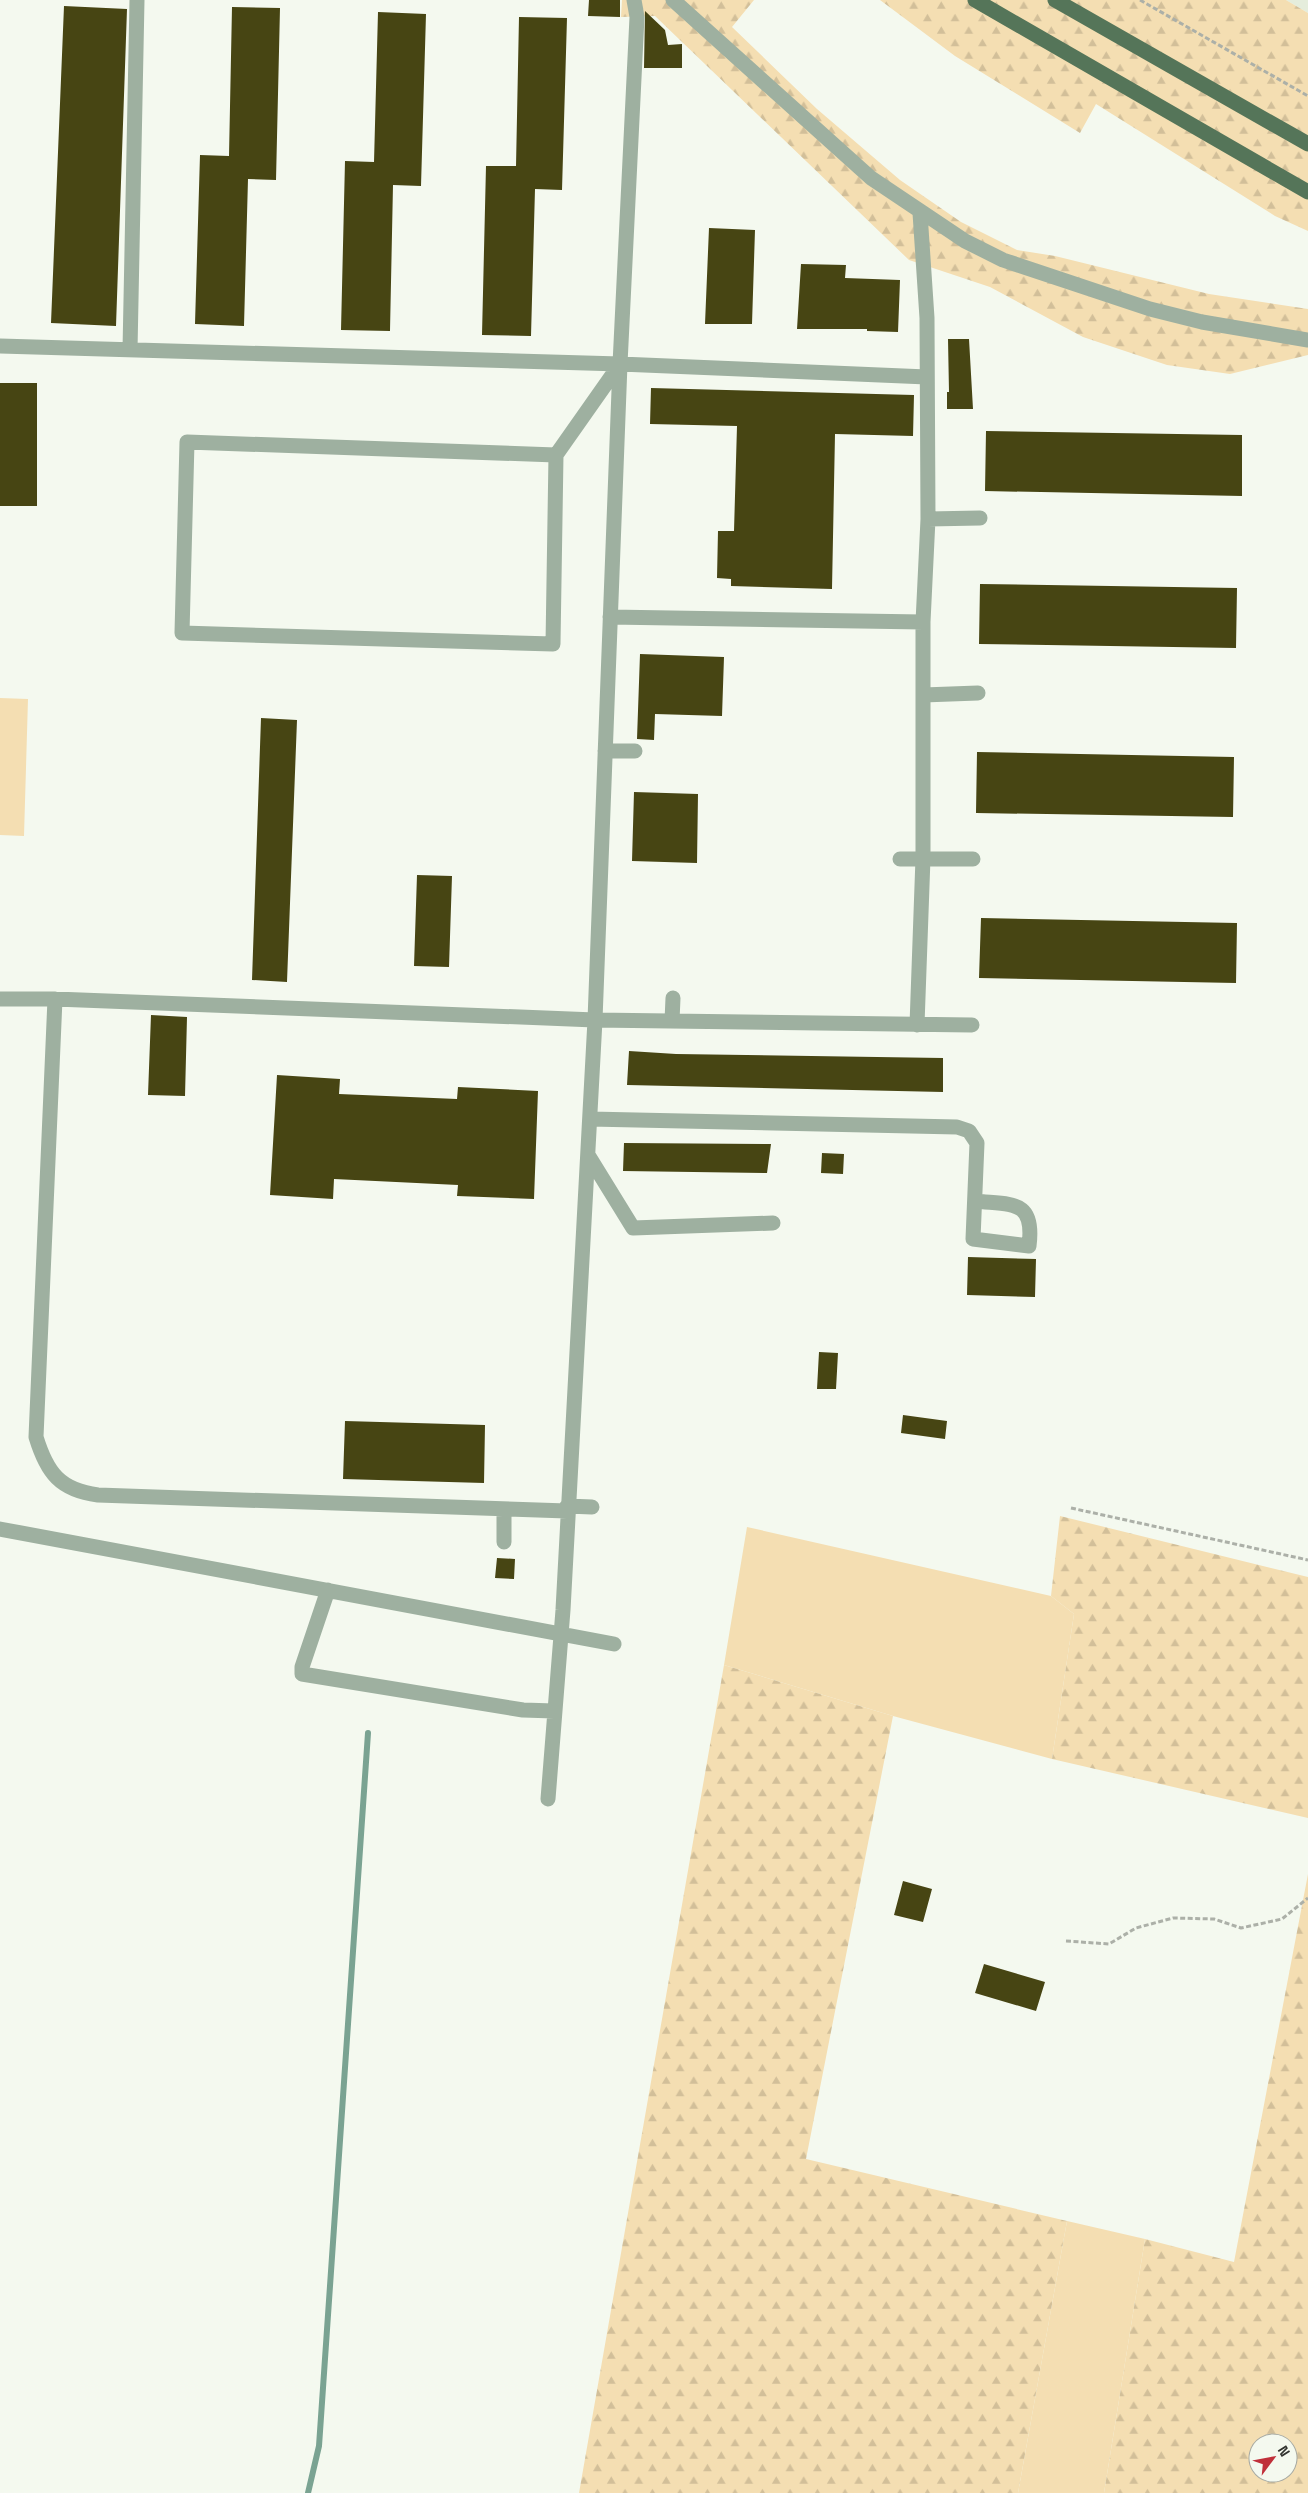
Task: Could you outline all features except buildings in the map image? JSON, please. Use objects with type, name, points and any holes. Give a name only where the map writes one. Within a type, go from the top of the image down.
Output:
[{"type":"main road","points":[[975,0],[1308,192]]},
{"type":"main road","points":[[1055,0],[1308,144]]},
{"type":"lane","points":[[130,350],[137,0]]},
{"type":"lane","points":[[548,1799],[560,1634],[595,1020],[620,364],[636,27],[634,0]]},
{"type":"lane","points":[[673,0],[871,178],[920,213],[965,241],[1003,260],[1078,287],[1150,309],[1202,322],[1308,340]]},
{"type":"lane","points":[[917,1025],[923,858],[923,622],[928,519],[928,318],[920,213]]},
{"type":"lane","points":[[0,346],[620,364],[927,377]]},
{"type":"lane","points":[[556,455],[187,442],[182,633],[553,644],[556,455],[620,364]]},
{"type":"lane","points":[[928,519],[980,518]]},
{"type":"lane","points":[[610,617],[923,622]]},
{"type":"lane","points":[[923,695],[978,693]]},
{"type":"lane","points":[[605,751],[635,751]]},
{"type":"lane","points":[[900,859],[973,859]]},
{"type":"lane","points":[[672,1020],[673,998]]},
{"type":"lane","points":[[0,999],[55,999],[595,1020],[972,1025]]},
{"type":"lane","points":[[55,999],[36,1437],[41,1454],[50,1470],[62,1483],[79,1492],[98,1495],[504,1509],[592,1507]]},
{"type":"lane","points":[[590,1119],[957,1127],[969,1131],[977,1144],[974,1201]]},
{"type":"lane","points":[[588,1155],[633,1228],[773,1223]]},
{"type":"lane","points":[[504,1509],[504,1542]]},
{"type":"lane","points":[[0,1529],[614,1644]]},
{"type":"lane","points":[[328,1590],[302,1667],[302,1674],[523,1710],[554,1711]]},
{"type":"path","points":[[1140,0],[1308,96]]},
{"type":"path","points":[[1071,1508],[1308,1560]]},
{"type":"path","points":[[1066,1941],[1109,1944],[1136,1928],[1173,1918],[1214,1919],[1241,1928],[1282,1919],[1308,1898]]},
{"type":"shaded area","points":[[1286,0],[1308,0],[1308,13]]},
{"type":"green space","points":[[622,0],[754,0],[732,27],[817,109],[900,180],[961,222],[1017,250],[1055,256],[1209,294],[1308,309],[1308,355],[1230,374],[1167,365],[1083,337],[990,287],[909,260],[655,16],[621,17]]},
{"type":"green space","points":[[880,0],[1286,0],[1308,13],[1308,231],[1275,216],[1096,104],[1080,133],[955,56]]},
{"type":"green space","points":[[0,698],[28,699],[24,836],[0,835]]},
{"type":"green space","points":[[1060,1516],[1308,1577],[1308,1818],[1052,1759],[1074,1614],[1051,1596]]},
{"type":"green space","points":[[747,1527],[1051,1596],[1074,1614],[1052,1759],[893,1716],[724,1665]]},
{"type":"green space","points":[[724,1665],[893,1716],[806,2159],[1067,2221],[1018,2493],[579,2493]]},
{"type":"green space","points":[[1308,1874],[1308,2493],[1104,2493],[1145,2239],[1234,2262]]},
{"type":"green space","points":[[1067,2221],[1145,2239],[1104,2493],[1018,2493]]},
{"type":"waterway","points":[[308,2493],[319,2446],[368,1733]]}]
